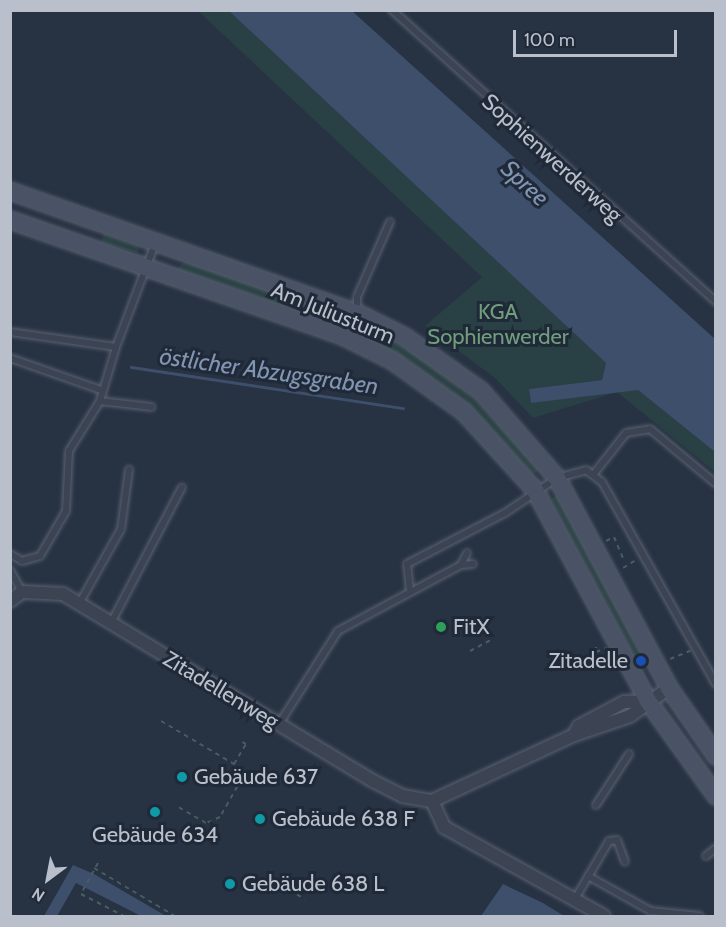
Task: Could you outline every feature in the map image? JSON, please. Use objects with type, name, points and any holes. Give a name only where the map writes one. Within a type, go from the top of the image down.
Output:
[{"type":"main road","name":"Am Juliusturm","points":[[10,190],[357,313],[405,337],[481,391],[557,478],[669,688],[716,756]]},
{"type":"main road","name":"Am Juliusturm","points":[[10,220],[341,335],[393,361],[464,412],[535,490],[648,701],[716,796]]},
{"type":"street","name":"Zitadellenweg","points":[[22,592],[63,594],[403,796],[432,801]]},
{"type":"street","points":[[10,601],[22,592]]},
{"type":"street","points":[[604,916],[444,827],[432,801],[574,735],[630,716],[669,688]]},
{"type":"lane","name":"Sophienwerderweg","points":[[392,10],[716,302]]},
{"type":"lane","points":[[357,313],[357,297],[390,222]]},
{"type":"lane","points":[[10,554],[22,561],[40,556],[66,511],[72,441],[100,401],[116,347],[156,241]]},
{"type":"lane","points":[[10,332],[116,347]]},
{"type":"lane","points":[[10,358],[102,390]]},
{"type":"lane","points":[[100,401],[152,407]]},
{"type":"lane","points":[[593,476],[626,433],[651,429],[716,484]]},
{"type":"lane","points":[[79,604],[122,529],[129,470]]},
{"type":"lane","points":[[410,591],[407,564],[505,513],[535,490],[557,478],[586,470],[593,476],[644,556],[716,684]]},
{"type":"lane","points":[[111,623],[153,553],[156,535],[182,488]]},
{"type":"lane","points":[[461,565],[467,553]]},
{"type":"lane","points":[[279,724],[338,631],[461,565],[473,564]]},
{"type":"lane","points":[[10,570],[22,592]]},
{"type":"lane","points":[[596,806],[629,754]]},
{"type":"lane","points":[[575,900],[609,841],[618,840],[625,862]]},
{"type":"lane","points":[[706,856],[716,848]]},
{"type":"lane","points":[[588,876],[651,911],[700,916]]},
{"type":"path","points":[[605,542],[616,537],[622,558]]},
{"type":"path","points":[[623,568],[644,556]]},
{"type":"path","points":[[470,651],[493,639]]},
{"type":"path","points":[[594,648],[596,652],[604,651]]},
{"type":"path","points":[[670,660],[695,648]]},
{"type":"path","points":[[161,721],[246,771],[220,817],[206,823],[177,806]]},
{"type":"path","points":[[234,764],[246,744],[242,742]]},
{"type":"path","points":[[98,863],[81,894],[124,916]]},
{"type":"path","points":[[94,870],[175,916]]},
{"type":"path","points":[[274,880],[304,900]]},
{"type":"path","points":[[164,910],[167,904]]},
{"type":"green space","name":"KGA Sophienwerder","points":[[198,11],[229,11],[606,363],[602,380],[529,389],[531,403],[615,391],[638,390],[715,452],[715,472],[617,392],[533,418],[495,378],[425,326],[482,277]]},
{"type":"green space","points":[[104,233],[139,246],[138,253],[101,242]]},
{"type":"green space","points":[[185,261],[336,314],[414,352],[477,400],[539,470],[533,474],[470,406],[408,361],[332,323],[177,269]]},
{"type":"green space","points":[[557,495],[648,667],[642,670],[551,499]]},
{"type":"water","name":"Spree","points":[[229,11],[352,11],[715,339],[715,452],[638,390],[531,403],[529,389],[602,380],[606,363]]},
{"type":"water","points":[[73,865],[94,874],[166,916],[141,916],[76,883],[57,916],[44,916]]},
{"type":"water","points":[[503,884],[543,903],[564,916],[481,916]]},
{"type":"waterway","name":"östlicher Abzugsgraben","points":[[131,367],[403,408]]},
{"type":"place","name":"FitX","points":[[441,627]]},
{"type":"place","name":"Zitadelle","points":[[641,661]]},
{"type":"place","name":"Gebäude 637","points":[[182,777]]},
{"type":"place","name":"Gebäude 634","points":[[155,812]]},
{"type":"place","name":"Gebäude 638 F","points":[[260,819]]},
{"type":"place","name":"Gebäude 638 L","points":[[230,884]]}]
